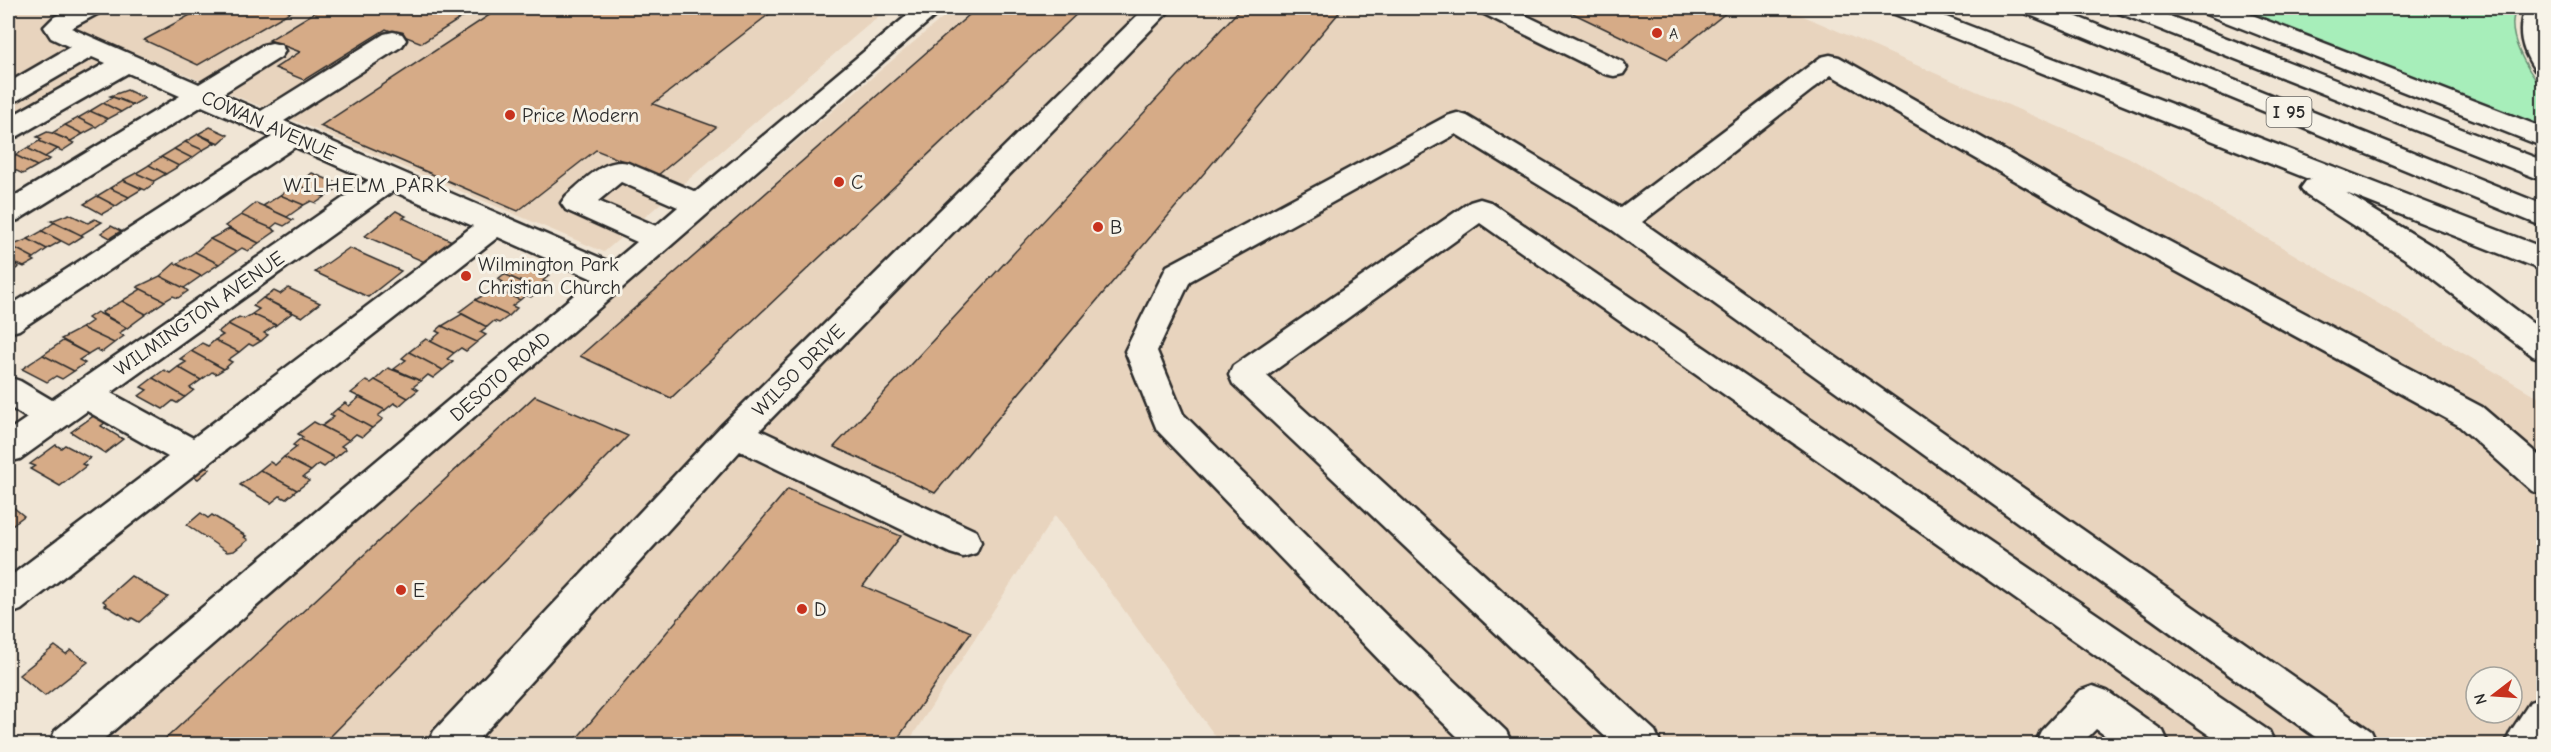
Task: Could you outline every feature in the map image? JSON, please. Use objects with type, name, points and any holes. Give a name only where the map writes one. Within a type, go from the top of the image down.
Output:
[{"type":"main road","name":"COWAN AVENUE","points":[[90,8],[63,22],[57,27],[60,33],[616,277]]},
{"type":"main road","name":"DESOTO ROAD","points":[[69,744],[931,8]]},
{"type":"main road","name":"WILSO DRIVE","points":[[448,744],[735,433],[1159,8]]},
{"type":"main road","points":[[1491,8],[1614,68]]},
{"type":"main road","points":[[1901,8],[2544,260]]},
{"type":"main road","name":"I 95","points":[[2034,8],[2544,217]]},
{"type":"main road","name":"I 95","points":[[2128,8],[2544,172]]},
{"type":"main road","points":[[2212,8],[2544,138]]},
{"type":"main road","points":[[2537,8],[2532,26],[2535,49],[2544,64]]},
{"type":"main road","points":[[263,122],[393,40]]},
{"type":"main road","points":[[8,94],[91,46]]},
{"type":"main road","points":[[8,213],[272,51]]},
{"type":"main road","points":[[8,130],[127,62]]},
{"type":"main road","points":[[1622,222],[1830,63],[2096,215],[2470,416],[2544,481]]},
{"type":"main road","points":[[2069,75],[2244,151],[2327,195],[2421,254],[2544,348]]},
{"type":"main road","points":[[1492,744],[1393,648],[1168,421],[1141,351],[1178,274],[1457,122],[1622,222],[2357,744]]},
{"type":"main road","points":[[8,322],[294,135]]},
{"type":"main road","points":[[660,240],[576,203],[618,170],[700,205]]},
{"type":"main road","name":"WILMINGTON AVENUE","points":[[8,449],[391,178]]},
{"type":"main road","points":[[1641,744],[1245,375],[1479,209],[2255,744]]},
{"type":"main road","points":[[8,599],[495,224]]},
{"type":"main road","points":[[8,390],[53,417]]},
{"type":"main road","points":[[85,394],[194,455]]},
{"type":"main road","points":[[735,433],[963,542]]},
{"type":"main road","points":[[2055,744],[2093,704],[2149,744]]},
{"type":"main road","points":[[2525,744],[2544,715]]},
{"type":"shaded area","points":[[8,8],[888,8],[604,252],[130,51],[104,69],[8,124]]},
{"type":"shaded area","points":[[954,8],[1785,8],[2128,157],[2543,400],[2543,744],[1221,744],[1055,515],[907,744],[103,744],[561,341]]},
{"type":"green space","points":[[2234,8],[2517,8],[2513,18],[2515,39],[2524,62],[2543,89],[2543,130]]},
{"type":"building","points":[[203,8],[297,8],[198,65],[144,40]]},
{"type":"building","points":[[322,8],[477,8],[422,43],[386,29],[304,80],[275,68],[300,52],[269,40]]},
{"type":"building","name":"Price Modern","points":[[500,8],[777,8],[653,104],[716,127],[658,175],[596,150],[518,211],[320,126]]},
{"type":"building","name":"C","points":[[977,8],[1083,8],[671,398],[580,356]]},
{"type":"building","name":"B","points":[[1241,8],[1343,8],[935,493],[834,447]]},
{"type":"building","name":"A","points":[[1562,8],[1732,8],[1668,59]]},
{"type":"building","points":[[127,90],[145,98],[133,105],[110,96]]},
{"type":"building","points":[[113,97],[133,105],[121,112],[103,103]]},
{"type":"building","points":[[103,103],[121,112],[108,119],[90,111]]},
{"type":"building","points":[[90,111],[108,119],[96,127],[78,118]]},
{"type":"building","points":[[78,118],[96,127],[83,134],[65,125]]},
{"type":"building","points":[[65,125],[83,134],[71,141],[52,133]]},
{"type":"building","points":[[210,127],[228,135],[219,143],[198,134]]},
{"type":"building","points":[[47,132],[74,143],[62,151],[39,141],[42,139],[37,137]]},
{"type":"building","points":[[198,134],[215,143],[203,150],[185,142]]},
{"type":"building","points":[[39,141],[58,149],[45,157],[27,148]]},
{"type":"building","points":[[185,142],[203,150],[192,158],[174,149]]},
{"type":"building","points":[[27,148],[50,159],[37,166],[15,155]]},
{"type":"building","points":[[174,149],[192,158],[179,166],[161,157]]},
{"type":"building","points":[[8,151],[37,166],[23,174],[8,167]]},
{"type":"building","points":[[161,157],[179,166],[166,174],[149,165]]},
{"type":"building","points":[[149,165],[166,174],[154,181],[136,173]]},
{"type":"building","points":[[136,173],[154,181],[153,184],[145,190],[123,180]]},
{"type":"building","points":[[312,173],[336,183],[329,188],[335,190],[325,197],[296,184]]},
{"type":"building","points":[[123,180],[142,189],[129,197],[110,188]]},
{"type":"building","points":[[296,184],[325,197],[316,203],[311,201],[304,205],[280,195]]},
{"type":"building","points":[[110,188],[129,197],[116,206],[97,196]]},
{"type":"building","points":[[280,195],[304,205],[287,217],[263,206]]},
{"type":"building","points":[[97,196],[116,206],[102,214],[84,204]]},
{"type":"building","points":[[256,203],[293,220],[284,226],[277,223],[271,228],[241,215]]},
{"type":"building","points":[[396,211],[406,216],[403,218],[454,242],[427,263],[365,236]]},
{"type":"building","points":[[69,214],[88,223],[95,219],[102,222],[81,235],[51,221]]},
{"type":"building","points":[[241,215],[276,231],[259,243],[225,226]]},
{"type":"building","points":[[55,222],[83,236],[69,245],[42,231]]},
{"type":"building","points":[[111,226],[121,231],[110,238],[101,233]]},
{"type":"building","points":[[229,229],[259,243],[248,251],[242,248],[236,252],[210,239]]},
{"type":"building","points":[[42,231],[61,241],[47,249],[28,239]]},
{"type":"building","points":[[28,239],[47,249],[34,258],[11,246]]},
{"type":"building","points":[[210,239],[236,252],[219,264],[195,252]]},
{"type":"building","points":[[11,246],[34,258],[32,259],[35,261],[24,267],[8,260],[8,248]]},
{"type":"building","points":[[349,248],[401,271],[368,297],[315,272]]},
{"type":"building","points":[[195,252],[219,264],[201,276],[177,264]]},
{"type":"building","points":[[8,260],[19,267],[8,274]]},
{"type":"building","points":[[520,262],[549,275],[543,281],[548,283],[540,290],[504,274]]},
{"type":"building","points":[[175,263],[201,276],[184,288],[160,276]]},
{"type":"building","points":[[504,274],[540,290],[531,297],[526,295],[520,300],[494,289],[503,282],[498,279]]},
{"type":"building","points":[[160,276],[188,291],[178,298],[173,296],[165,301],[137,287]]},
{"type":"building","points":[[288,288],[320,303],[302,317],[263,298],[274,291],[280,294]]},
{"type":"building","points":[[141,289],[165,301],[146,314],[122,301]]},
{"type":"building","points":[[494,289],[520,300],[512,306],[517,308],[509,316],[475,300]]},
{"type":"building","points":[[263,298],[292,313],[276,325],[252,314],[259,309],[253,306]]},
{"type":"building","points":[[475,300],[509,316],[499,323],[494,321],[487,327],[459,312]]},
{"type":"building","points":[[122,301],[146,314],[127,328],[102,312]]},
{"type":"building","points":[[97,312],[127,328],[119,333],[124,336],[114,343],[82,328],[92,321],[88,318]]},
{"type":"building","points":[[252,314],[276,325],[264,333],[268,335],[261,341],[228,324],[239,317],[244,319]]},
{"type":"building","points":[[462,314],[487,327],[480,332],[486,335],[477,342],[442,326]]},
{"type":"building","points":[[228,324],[261,341],[253,346],[249,344],[239,352],[215,340],[223,335],[218,332]]},
{"type":"building","points":[[442,326],[477,342],[466,351],[461,348],[454,353],[430,341],[440,333],[436,331]]},
{"type":"building","points":[[82,328],[114,343],[102,352],[96,349],[88,354],[61,339]]},
{"type":"building","points":[[426,339],[454,353],[447,359],[453,362],[443,370],[409,352]]},
{"type":"building","points":[[215,340],[239,352],[228,360],[232,362],[224,369],[191,351],[202,343],[208,346]]},
{"type":"building","points":[[63,341],[88,354],[79,360],[85,363],[74,371],[43,355]]},
{"type":"building","points":[[191,351],[224,369],[216,374],[212,372],[201,380],[178,367],[186,362],[180,359]]},
{"type":"building","points":[[409,352],[443,370],[433,378],[428,375],[421,381],[394,369],[406,360],[402,358]]},
{"type":"building","points":[[43,355],[74,371],[62,379],[56,376],[47,382],[22,369]]},
{"type":"building","points":[[178,367],[201,380],[190,388],[194,390],[185,397],[153,378],[164,370],[170,373]]},
{"type":"building","points":[[388,368],[421,381],[413,387],[418,390],[408,398],[375,380]]},
{"type":"building","points":[[153,378],[185,397],[177,403],[173,401],[163,409],[139,396],[147,390],[141,387]]},
{"type":"building","points":[[375,380],[408,398],[399,406],[394,403],[385,410],[351,393],[366,381],[371,383]]},
{"type":"building","name":"E","points":[[535,396],[628,436],[323,744],[160,744]]},
{"type":"building","points":[[360,397],[385,410],[378,416],[383,419],[372,428],[337,409],[345,403],[349,406]]},
{"type":"building","points":[[337,409],[372,428],[362,437],[356,434],[349,440],[322,426],[334,417],[330,415]]},
{"type":"building","points":[[95,415],[106,422],[101,426],[123,439],[105,453],[71,432]]},
{"type":"building","points":[[314,422],[349,440],[341,446],[346,449],[335,458],[300,439],[303,437],[298,434]]},
{"type":"building","points":[[300,439],[335,458],[324,467],[319,464],[311,471],[284,457],[297,447],[293,445]]},
{"type":"building","points":[[56,445],[61,448],[65,445],[90,458],[82,464],[86,466],[60,486],[30,469],[35,466],[30,464]]},
{"type":"building","points":[[284,457],[311,471],[303,477],[309,481],[297,490],[260,470],[270,462],[275,465]]},
{"type":"building","points":[[198,462],[210,469],[198,479],[185,472]]},
{"type":"building","points":[[260,470],[297,490],[286,499],[280,496],[271,503],[240,485]]},
{"type":"building","name":"D","points":[[788,489],[901,536],[863,586],[971,632],[894,744],[572,744]]},
{"type":"building","points":[[8,503],[24,516],[8,528]]},
{"type":"building","points":[[201,513],[208,518],[212,515],[246,536],[244,537],[248,540],[234,551],[227,552],[187,525]]},
{"type":"building","points":[[131,576],[168,597],[139,622],[132,618],[130,620],[105,605],[107,604],[103,601]]},
{"type":"building","points":[[55,646],[66,654],[71,650],[88,662],[45,696],[19,675]]},
{"type":"place","name":"A","points":[[1657,33]]},
{"type":"place","name":"Price Modern","points":[[510,115]]},
{"type":"place","name":"C","points":[[839,182]]},
{"type":"place","name":"B","points":[[1098,227]]},
{"type":"place","name":"Wilmington Park Christian Church","points":[[466,276]]},
{"type":"place","name":"E","points":[[401,590]]},
{"type":"place","name":"D","points":[[802,609]]},
{"type":"district","name":"WILHELM PARK","points":[[366,185]]}]
